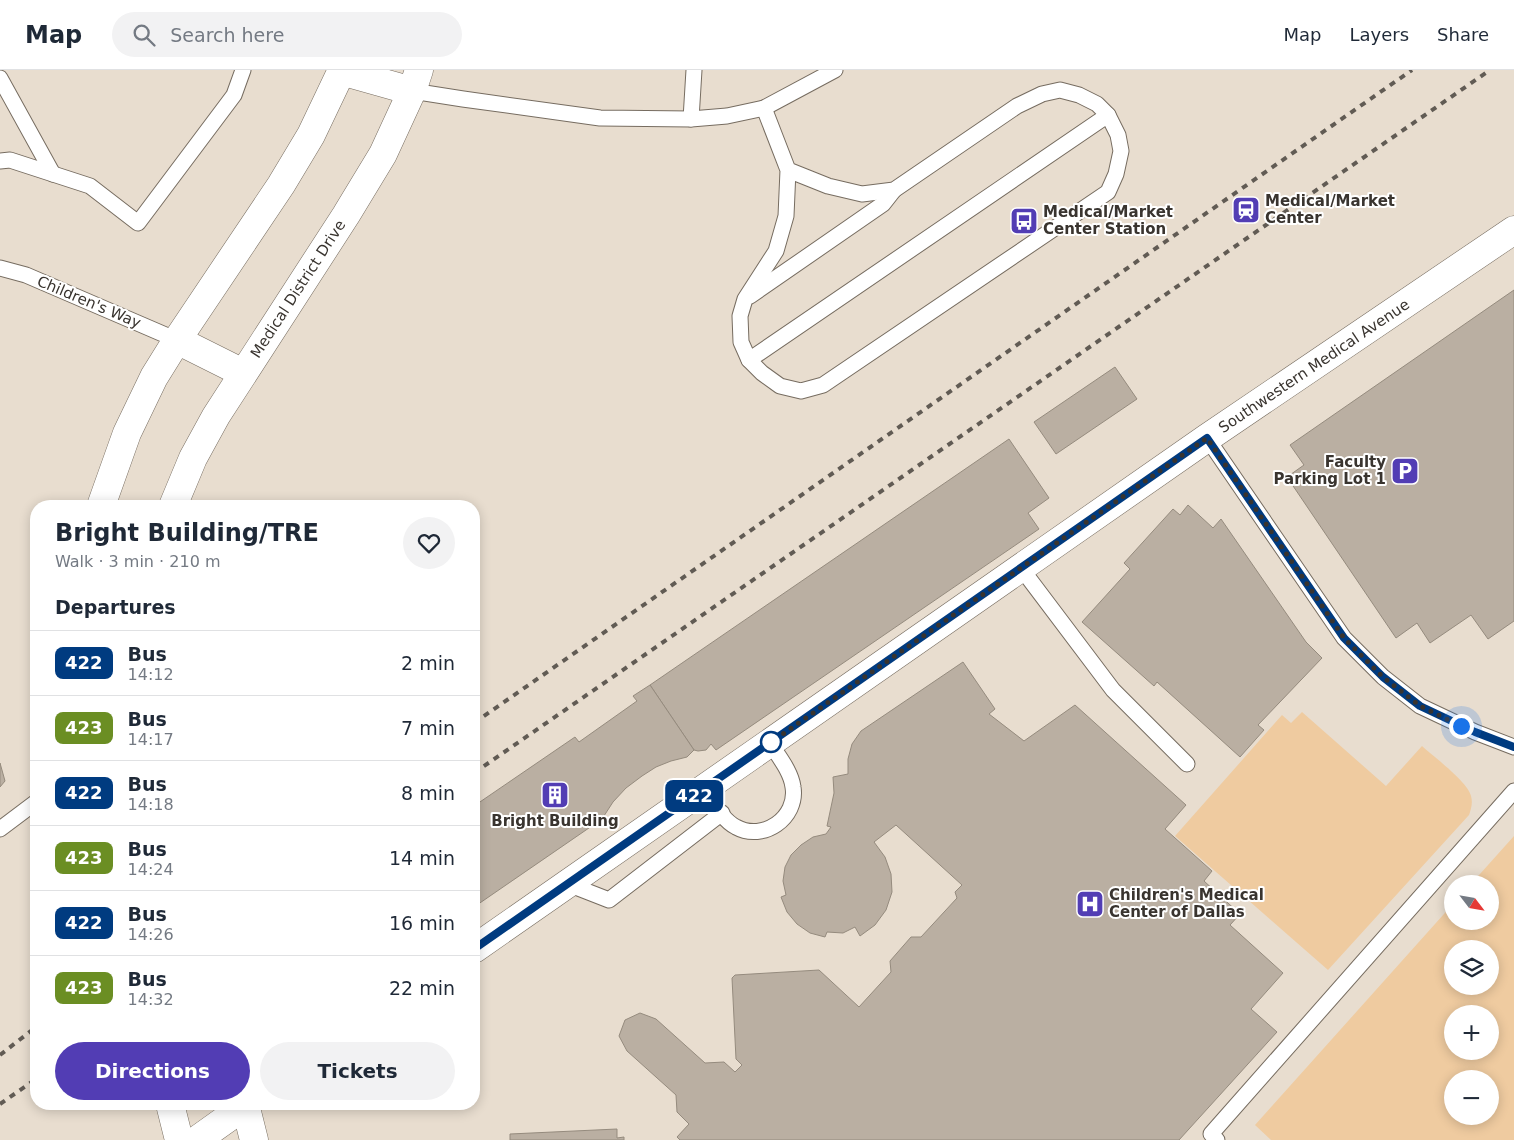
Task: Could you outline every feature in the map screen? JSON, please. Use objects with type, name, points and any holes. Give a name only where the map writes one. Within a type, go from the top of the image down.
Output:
[{"type":"main road","points":[[103,500],[127,433],[154,377],[281,185],[311,135],[341,71],[415,80]]},
{"type":"main road","name":"Medical District Drive","points":[[176,500],[194,458],[216,416],[379,162],[415,80]]},
{"type":"main road","name":"Southwestern Medical Avenue","points":[[480,945],[1207,438],[1514,230]]},
{"type":"main road","points":[[177,340],[243,373]]},
{"type":"main road","points":[[172,1110],[179,1140]]},
{"type":"main road","points":[[198,1140],[238,1110]]},
{"type":"main road","points":[[247,1110],[254,1140]]},
{"type":"lane","points":[[0,161],[10,160],[90,186],[138,223],[234,95],[243,70]]},
{"type":"lane","points":[[692,119],[694,70]]},
{"type":"lane","points":[[415,80],[463,99],[600,118],[692,119],[727,116],[764,108],[835,70]]},
{"type":"lane","points":[[0,78],[53,174]]},
{"type":"lane","points":[[745,299],[883,204],[894,190],[1017,106],[1042,94],[1060,90],[1079,95],[1097,104],[1108,115],[1118,135],[1121,151],[1116,174],[1108,192],[823,385],[801,391],[780,386],[762,373],[749,360],[741,342],[740,316],[745,299],[776,251],[786,216],[788,170],[764,108]]},
{"type":"lane","points":[[749,360],[1108,115]]},
{"type":"lane","points":[[788,170],[828,186],[862,194],[894,190]]},
{"type":"lane","name":"Children's Way","points":[[0,268],[26,275],[177,340]]},
{"type":"lane","points":[[1207,438],[1344,638],[1383,677],[1420,706],[1475,732],[1514,747]]},
{"type":"lane","points":[[1021,568],[1113,690],[1187,764]]},
{"type":"lane","points":[[704,789],[726,820],[736,827],[748,831],[772,828],[781,821],[788,811],[793,798],[794,788],[790,777],[770,743]]},
{"type":"lane","points":[[1217,1140],[1211,1134],[1514,791]]},
{"type":"lane","points":[[0,828],[30,806]]},
{"type":"lane","points":[[568,884],[609,900],[722,813]]},
{"type":"shaded area","points":[[1302,712],[1386,786],[1422,746],[1464,784],[1469,790],[1472,799],[1469,815],[1328,970],[1175,836],[1282,715],[1291,723]]},
{"type":"shaded area","points":[[1514,836],[1514,1140],[1271,1140],[1255,1125],[1444,914],[1444,930],[1499,930],[1499,875],[1479,875]]},
{"type":"building","name":"Faculty Parking Lot 1","points":[[1514,290],[1514,621],[1488,639],[1471,615],[1430,643],[1417,623],[1396,638],[1287,477],[1304,465],[1290,445]]},
{"type":"building","points":[[1115,367],[1137,399],[1056,454],[1034,422]]},
{"type":"building","points":[[1009,439],[1049,498],[1028,513],[1039,529],[716,750],[711,744],[706,750],[694,750],[650,685]]},
{"type":"building","points":[[1188,505],[1213,528],[1221,519],[1306,642],[1322,658],[1258,725],[1264,730],[1240,757],[1157,682],[1154,686],[1082,622],[1130,569],[1124,563],[1173,509],[1180,515]]},
{"type":"building","name":"Children's Medical Center of Dallas","points":[[963,662],[995,709],[989,714],[1024,741],[1075,705],[1186,805],[1165,829],[1212,871],[1204,881],[1240,914],[1230,925],[1283,973],[1251,1009],[1277,1032],[1179,1140],[680,1140],[677,1137],[689,1124],[677,1112],[676,1095],[627,1051],[619,1036],[625,1020],[640,1013],[656,1019],[705,1063],[724,1062],[735,1072],[742,1065],[736,1059],[732,978],[735,975],[819,970],[859,1007],[891,972],[890,961],[911,937],[921,937],[957,898],[955,892],[962,885],[896,825],[874,842],[885,857],[891,874],[892,892],[886,910],[875,925],[860,936],[855,927],[843,933],[827,932],[825,937],[810,933],[797,924],[787,912],[781,897],[786,895],[783,881],[785,867],[791,855],[813,837],[826,834],[831,827],[827,826],[834,793],[833,777],[848,774],[848,759],[852,744],[861,731]]},
{"type":"building","name":"Bright Building","points":[[650,685],[694,750],[687,757],[656,767],[642,776],[626,788],[613,802],[602,819],[480,903],[480,802],[575,737],[579,742],[637,701],[633,696]]},
{"type":"building","points":[[0,763],[5,781],[0,787]]},
{"type":"building","points":[[617,1129],[617,1138],[624,1137],[624,1140],[510,1140],[510,1134]]},
{"type":"railway","points":[[480,719],[1412,70]]},
{"type":"railway","points":[[480,769],[1490,70]]},
{"type":"railway","points":[[0,1055],[30,1032]]},
{"type":"railway","points":[[0,1104],[30,1083]]},
{"type":"bus line","name":"422","points":[[480,945],[1207,438],[1344,638],[1383,677],[1420,706],[1475,732],[1514,747]]},
{"type":"place","name":"Medical/Market Center","points":[[1246,210]]},
{"type":"place","name":"Medical/Market Center Station","points":[[1024,221]]},
{"type":"place","name":"Faculty Parking Lot 1","points":[[1405,471]]},
{"type":"place","name":"Bright Building","points":[[555,795]]},
{"type":"place","name":"Children's Medical Center of Dallas","points":[[1090,904]]},
{"type":"route","points":[[771,742],[1207,438],[1344,638],[1383,677],[1420,706],[1461,726]]}]
